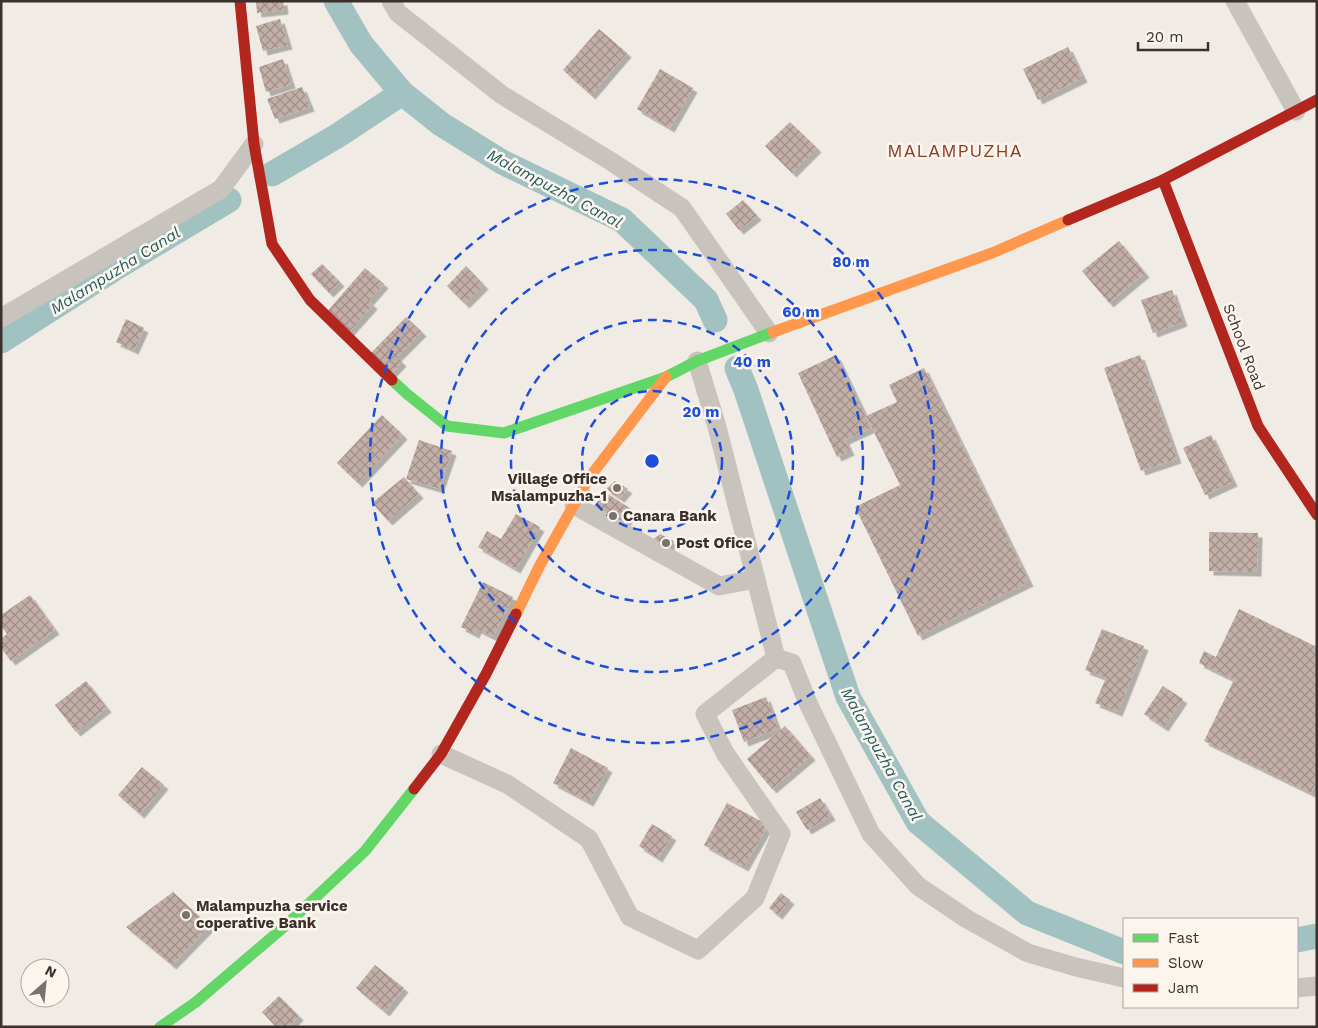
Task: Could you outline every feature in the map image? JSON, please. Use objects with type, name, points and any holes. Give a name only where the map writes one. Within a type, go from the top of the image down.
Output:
[{"type":"main road","points":[[240,1],[254,144],[272,244],[310,300],[408,394],[447,426],[504,433],[666,376],[698,361],[769,333],[992,253],[1163,180],[1317,100]]},
{"type":"main road","name":"School Road","points":[[1163,180],[1258,426],[1317,515]]},
{"type":"main road","points":[[160,1027],[196,1002],[263,945],[365,851],[441,754],[486,674],[540,565],[588,478],[666,376]]},
{"type":"street","points":[[391,1],[398,13],[502,95],[612,162],[682,208],[769,333]]},
{"type":"street","points":[[1235,1],[1296,111]]},
{"type":"street","points":[[1,318],[221,189],[254,144]]},
{"type":"street","points":[[698,361],[776,658]]},
{"type":"street","points":[[574,505],[719,586],[756,579]]},
{"type":"street","points":[[441,754],[507,784],[589,839],[630,917],[698,950],[755,898],[781,834],[725,753],[705,714],[776,658]]},
{"type":"street","points":[[776,658],[792,663],[812,711],[870,834],[918,886],[967,919],[1028,953],[1123,978]]},
{"type":"street","points":[[1298,988],[1317,986]]},
{"type":"building","points":[[256,1],[283,1],[284,10],[257,13]]},
{"type":"building","points":[[280,19],[288,45],[263,51],[256,26]]},
{"type":"building","points":[[599,29],[627,53],[591,95],[563,70]]},
{"type":"building","points":[[1068,47],[1083,78],[1038,100],[1023,69]]},
{"type":"building","points":[[283,59],[291,84],[266,92],[259,67]]},
{"type":"building","points":[[660,69],[693,88],[670,128],[637,109]]},
{"type":"building","points":[[302,87],[310,107],[275,119],[267,99]]},
{"type":"building","points":[[790,122],[817,148],[792,173],[765,146]]},
{"type":"building","points":[[743,200],[757,216],[739,230],[726,214]]},
{"type":"building","points":[[1119,241],[1145,273],[1109,303],[1082,271]]},
{"type":"building","points":[[322,264],[340,282],[329,293],[311,274]]},
{"type":"building","points":[[466,266],[484,285],[465,304],[447,286]]},
{"type":"building","points":[[365,268],[384,284],[369,301],[373,305],[348,333],[325,314]]},
{"type":"building","points":[[1172,290],[1183,322],[1153,333],[1141,300]]},
{"type":"building","points":[[406,317],[422,332],[397,357],[402,362],[389,376],[368,356]]},
{"type":"building","points":[[126,319],[144,328],[134,350],[116,342]]},
{"type":"building","points":[[836,355],[871,428],[845,440],[850,451],[837,457],[798,373]]},
{"type":"building","points":[[1140,355],[1177,459],[1141,471],[1104,368]]},
{"type":"building","points":[[924,368],[1029,582],[918,636],[855,507],[900,485],[866,416],[897,402],[889,385]]},
{"type":"building","points":[[382,415],[403,435],[358,483],[337,463]]},
{"type":"building","points":[[1211,435],[1233,482],[1205,495],[1183,448]]},
{"type":"building","points":[[419,440],[452,451],[439,489],[406,479]]},
{"type":"building","points":[[404,477],[419,494],[388,521],[372,503]]},
{"type":"building","points":[[615,481],[628,489],[620,498],[606,489]]},
{"type":"building","points":[[605,492],[634,511],[615,535],[588,514]]},
{"type":"building","points":[[516,514],[540,527],[516,569],[478,547],[487,531],[501,539]]},
{"type":"building","points":[[1209,532],[1258,533],[1257,572],[1209,571]]},
{"type":"building","points":[[660,534],[674,541],[662,555],[650,542]]},
{"type":"building","points":[[483,582],[513,597],[493,637],[477,629],[475,634],[461,627]]},
{"type":"building","points":[[30,595],[55,630],[11,661],[1,648],[1,639],[7,634],[1,626],[1,615]]},
{"type":"building","points":[[1239,609],[1317,647],[1317,781],[1311,793],[1204,741],[1234,680],[1199,663],[1204,651],[1216,657]]},
{"type":"building","points":[[1102,629],[1144,646],[1118,712],[1095,703],[1106,678],[1085,670]]},
{"type":"building","points":[[86,681],[107,708],[76,732],[55,705]]},
{"type":"building","points":[[1163,686],[1183,699],[1164,727],[1144,714]]},
{"type":"building","points":[[766,697],[778,729],[744,742],[732,710]]},
{"type":"building","points":[[785,726],[811,756],[772,789],[747,759]]},
{"type":"building","points":[[571,748],[608,768],[589,802],[553,783]]},
{"type":"building","points":[[142,767],[164,785],[140,814],[118,795]]},
{"type":"building","points":[[820,798],[831,816],[807,830],[796,812]]},
{"type":"building","points":[[727,803],[768,825],[744,867],[704,845]]},
{"type":"building","points":[[652,824],[672,836],[658,858],[639,846]]},
{"type":"building","points":[[173,892],[210,926],[172,965],[126,927]]},
{"type":"building","points":[[781,893],[790,900],[778,915],[769,908]]},
{"type":"building","points":[[375,965],[404,988],[385,1012],[356,988]]},
{"type":"building","points":[[279,996],[299,1016],[289,1027],[276,1027],[262,1012]]},
{"type":"waterway","name":"Malampuzha Canal","points":[[336,1],[361,44],[402,93],[441,124],[502,162],[622,220],[706,300],[715,320]]},
{"type":"waterway","name":"Malampuzha Canal","points":[[272,174],[337,136],[402,93]]},
{"type":"waterway","name":"Malampuzha Canal","points":[[1,341],[117,267],[229,200]]},
{"type":"waterway","name":"Malampuzha Canal","points":[[737,368],[848,697],[918,822],[1027,913],[1123,952]]},
{"type":"waterway","name":"Malampuzha Canal","points":[[1298,940],[1317,936]]},
{"type":"traffic: fast","points":[[392,380],[447,426],[504,433],[666,377],[697,361],[773,332]]},
{"type":"traffic: fast","points":[[160,1027],[196,1002],[285,926],[365,851],[414,789]]},
{"type":"traffic: slow","points":[[773,332],[992,253],[1068,220]]},
{"type":"traffic: slow","points":[[516,614],[540,565],[589,478],[666,377]]},
{"type":"traffic: jam","points":[[240,1],[254,144],[272,244],[310,300],[392,380]]},
{"type":"traffic: jam","points":[[1068,220],[1163,180],[1317,100]]},
{"type":"traffic: jam","points":[[1163,180],[1258,426],[1317,515]]},
{"type":"traffic: jam","points":[[414,789],[441,754],[486,674],[516,614]]},
{"type":"place","name":"Village Office Msalampuzha-1","points":[[617,488]]},
{"type":"place","name":"Canara Bank","points":[[613,516]]},
{"type":"place","name":"Post Ofice","points":[[666,543]]},
{"type":"place","name":"Malampuzha service coperative Bank","points":[[186,915]]},
{"type":"district","name":"MALAMPUZHA","points":[[955,151]]}]
